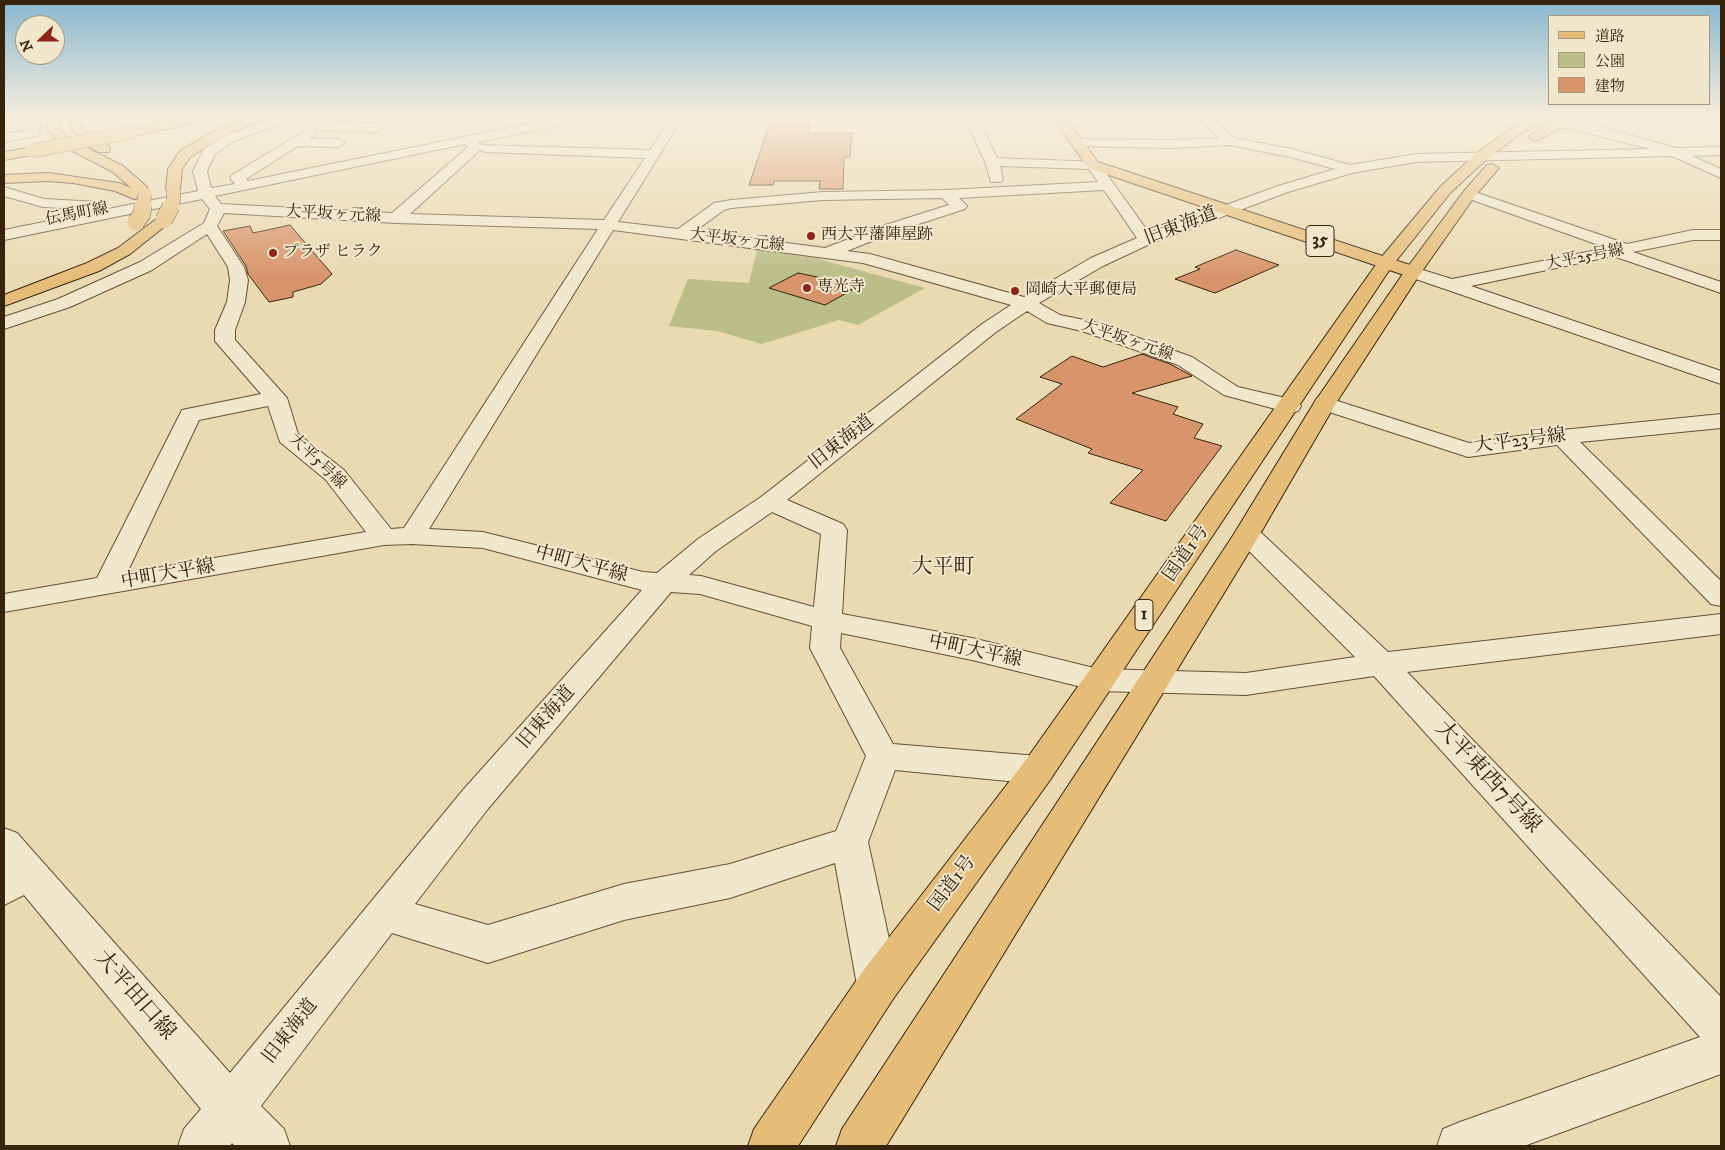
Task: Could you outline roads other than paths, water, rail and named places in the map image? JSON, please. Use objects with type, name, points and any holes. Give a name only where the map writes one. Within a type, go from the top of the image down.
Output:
[{"type":"main road","points":[[4,292],[83,258],[114,240],[136,222],[142,214],[141,198],[135,182],[119,171]]},
{"type":"main road","points":[[4,301],[93,267],[124,251],[164,220],[164,189],[175,171]]},
{"type":"main road","name":"35","points":[[1110,171],[1413,272]]},
{"type":"main road","name":"国道1号","points":[[771,1146],[878,985],[1038,770],[1098,680],[1290,406],[1386,263],[1446,189],[1472,171]]},
{"type":"main road","name":"国道1号","points":[[859,1146],[1247,534],[1325,403],[1413,272],[1453,219],[1484,171]]},
{"type":"main road","points":[[4,178],[48,177],[73,179],[119,187],[141,198]]},
{"type":"street","points":[[4,323],[64,303],[146,266],[213,217],[200,171]]},
{"type":"street","points":[[242,183],[237,178],[249,171]]},
{"type":"street","points":[[206,192],[301,171]]},
{"type":"street","points":[[4,192],[43,203],[116,211],[206,192],[325,171]]},
{"type":"street","points":[[396,218],[445,171]]},
{"type":"street","points":[[412,536],[643,171]]},
{"type":"street","points":[[994,171],[998,190]]},
{"type":"street","points":[[1097,171],[1146,240]]},
{"type":"street","name":"旧東海道","points":[[200,1146],[384,912],[475,800],[664,582],[707,545],[770,502],[989,328],[1026,303],[1097,262],[1146,240],[1283,188],[1344,171]]},
{"type":"street","points":[[719,206],[823,196],[946,194],[1108,186]]},
{"type":"street","points":[[682,234],[724,201],[764,187],[782,187]]},
{"type":"street","points":[[830,252],[870,236],[960,206],[946,194]]},
{"type":"street","points":[[1469,194],[1721,288]]},
{"type":"street","name":"伝馬町線","points":[[4,229],[116,211]]},
{"type":"street","name":"伝馬町線","points":[[4,235],[116,211]]},
{"type":"street","name":"大平坂ヶ元線","points":[[213,217],[396,218],[608,225],[830,252],[864,258],[1026,303],[1054,319],[1087,326],[1184,361],[1230,391],[1290,406]]},
{"type":"street","name":"大平5号線","points":[[213,217],[236,267],[239,280],[236,302],[225,330],[225,341],[276,398],[288,437],[335,475],[384,537]]},
{"type":"street","name":"大平25号線","points":[[1449,286],[1693,235],[1721,235]]},
{"type":"street","points":[[1413,272],[1449,286],[1721,378]]},
{"type":"street","points":[[107,586],[190,415],[276,398]]},
{"type":"street","name":"大平23号線","points":[[1325,403],[1468,450],[1562,437],[1721,422]]},
{"type":"street","points":[[1562,437],[1721,597]]},
{"type":"street","points":[[770,502],[834,530],[825,648],[883,756],[850,842],[878,985]]},
{"type":"street","name":"大平東西7号線","points":[[1247,534],[1380,664],[1721,1028]]},
{"type":"street","name":"中町大平線","points":[[4,603],[384,537],[412,536],[483,540],[643,581],[701,585],[828,621],[972,649],[1098,680],[1246,684],[1380,664],[1721,624]]},
{"type":"street","points":[[883,756],[1038,770]]},
{"type":"street","points":[[384,912],[488,944],[624,902],[730,881],[850,842]]},
{"type":"street","name":"大平田口線","points":[[12,868],[231,1109],[267,1146]]},
{"type":"street","points":[[1460,1146],[1721,1052]]},
{"type":"place","name":"西大平藩陣屋跡","points":[[811,236]]},
{"type":"place","name":"プラザ ヒラク","points":[[273,253]]},
{"type":"place","name":"専光寺","points":[[807,288]]},
{"type":"place","name":"岡崎大平郵便局","points":[[1015,291]]},
{"type":"district","name":"大平町","points":[[943,569]]}]
